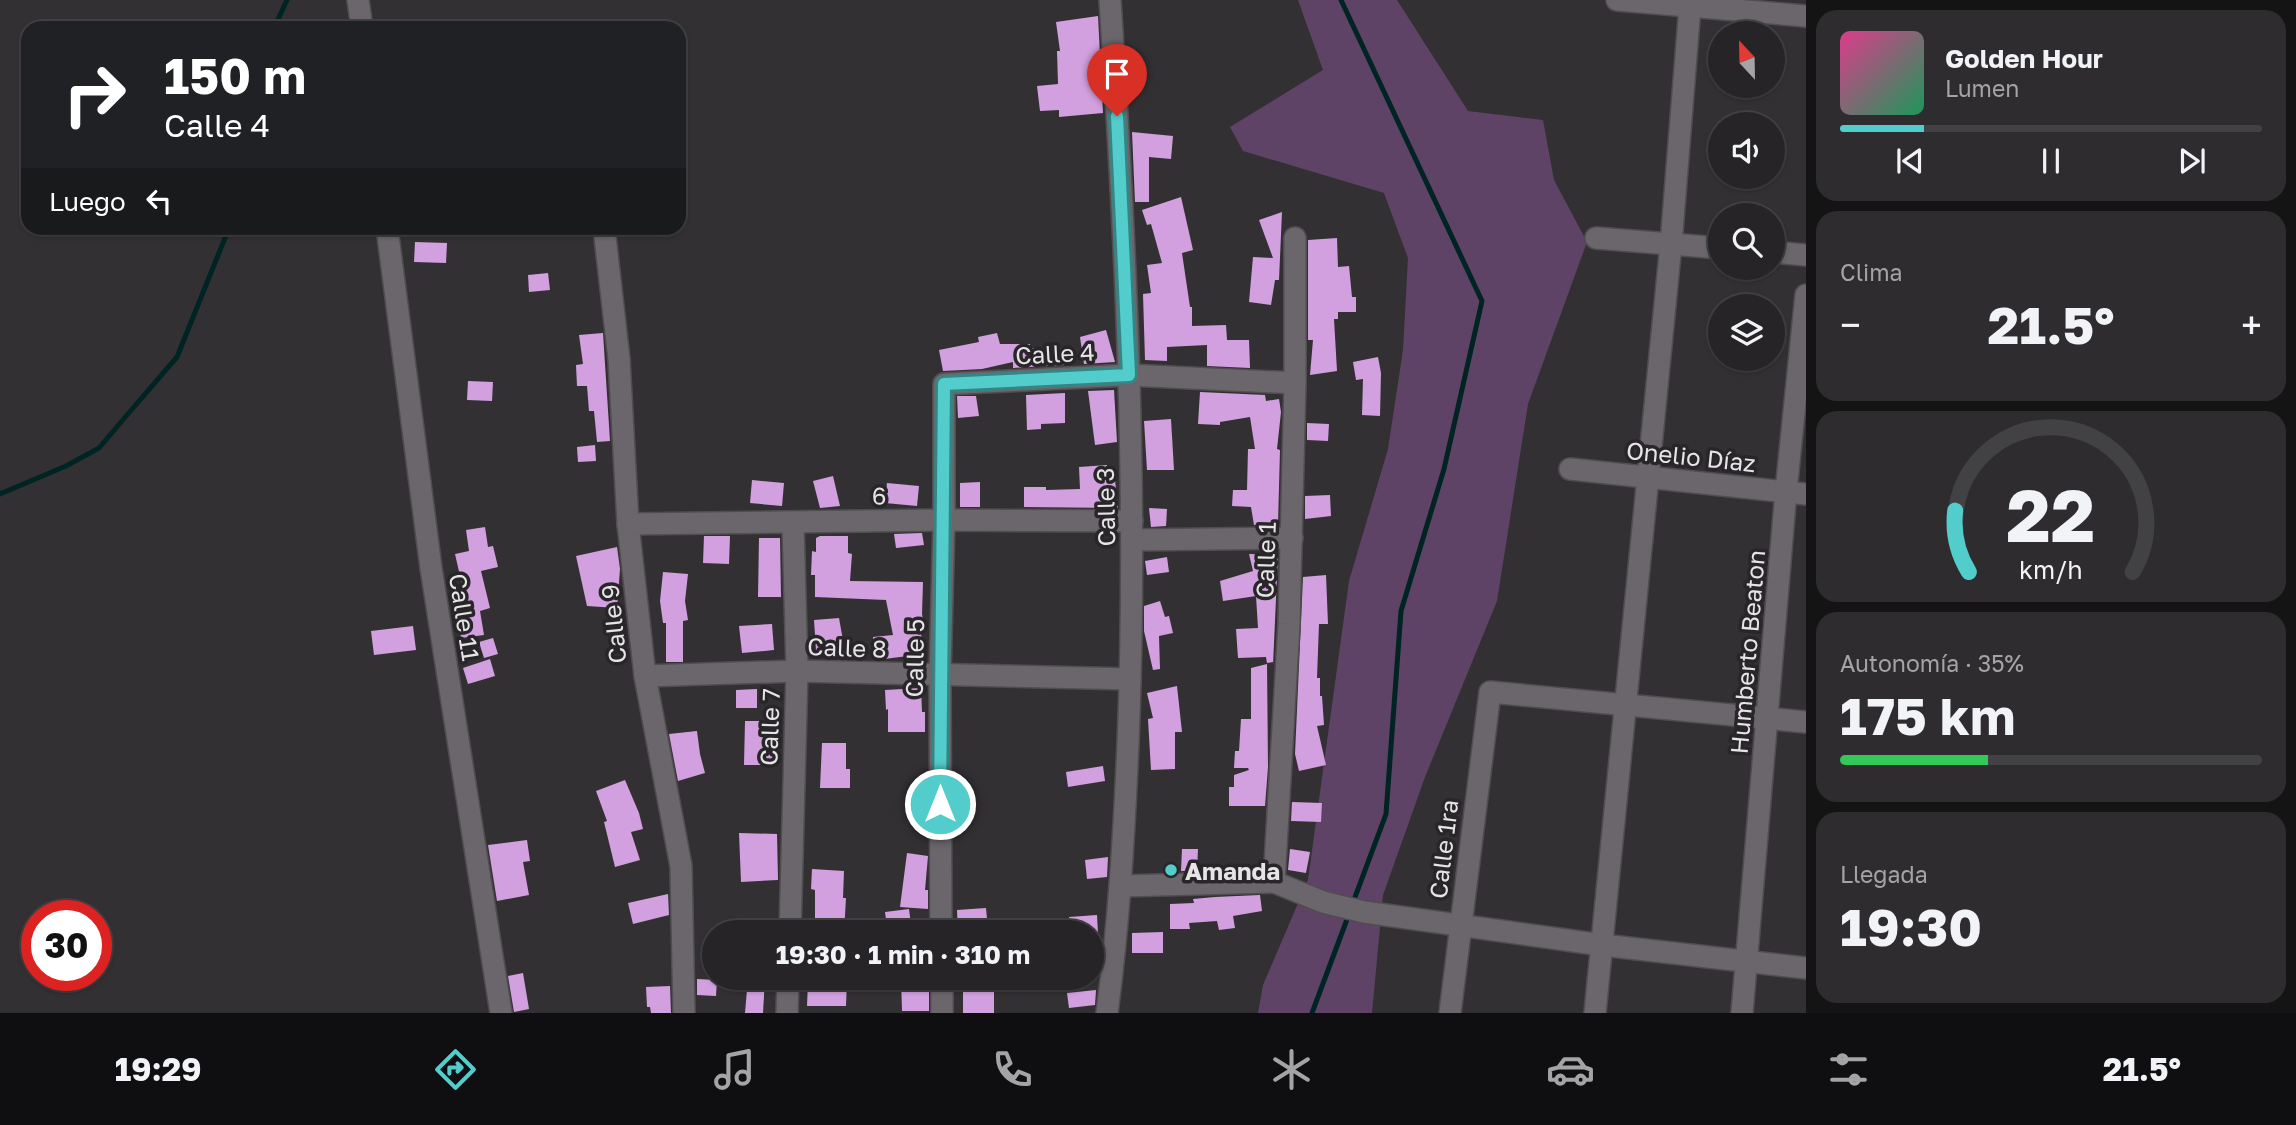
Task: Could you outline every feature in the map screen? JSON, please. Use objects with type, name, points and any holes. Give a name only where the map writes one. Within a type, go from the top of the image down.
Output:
[{"type":"street","points":[[358,0],[361,21]]},
{"type":"street","name":"Calle 3","points":[[1107,1013],[1121,886],[1130,680],[1132,531],[1129,375],[1110,0]]},
{"type":"street","points":[[1617,0],[1806,16]]},
{"type":"street","points":[[1595,1013],[1671,244],[1690,6]]},
{"type":"street","name":"Calle 11","points":[[388,235],[431,568],[501,1013]]},
{"type":"street","name":"Calle 9","points":[[605,235],[619,359],[628,524],[645,676],[681,866],[684,1013]]},
{"type":"street","name":"Calle 1","points":[[1274,882],[1292,538],[1294,238]]},
{"type":"street","points":[[1596,238],[1708,247]]},
{"type":"street","points":[[1785,253],[1806,255]]},
{"type":"street","name":"Humberto Beaton","points":[[1742,1013],[1768,718],[1796,492],[1806,295]]},
{"type":"street","name":"Calle 4","points":[[944,384],[1129,375],[1295,383]]},
{"type":"street","name":"Calle 5","points":[[941,920],[940,676],[944,384]]},
{"type":"street","name":"Onelio Díaz","points":[[1570,469],[1796,492]]},
{"type":"street","name":"6","points":[[628,524],[944,520],[1292,538]]},
{"type":"street","name":"Calle 7","points":[[790,920],[797,671],[793,523]]},
{"type":"street","name":"Calle 8","points":[[645,676],[797,671],[1130,680]]},
{"type":"street","name":"Calle 1ra","points":[[1450,1013],[1490,692],[1624,706]]},
{"type":"street","points":[[1624,706],[1806,722]]},
{"type":"street","points":[[1121,886],[1274,882],[1323,902],[1364,912],[1806,968]]},
{"type":"street","points":[[787,1013],[788,990]]},
{"type":"street","points":[[942,990],[942,1013]]},
{"type":"shaded area","points":[[1298,0],[1397,0],[1468,111],[1543,120],[1554,180],[1587,242],[1528,404],[1497,601],[1425,777],[1383,895],[1372,1013],[1258,1013],[1263,985],[1308,880],[1349,581],[1388,449],[1403,350],[1408,258],[1384,193],[1243,151],[1230,127],[1323,70]]},
{"type":"building","points":[[1098,16],[1103,113],[1059,117],[1059,110],[1040,111],[1037,86],[1058,84],[1057,51],[1060,51],[1056,22]]},
{"type":"building","points":[[1132,132],[1173,136],[1171,159],[1149,157],[1149,202],[1135,202]]},
{"type":"building","points":[[1181,197],[1193,250],[1182,253],[1192,307],[1192,326],[1226,325],[1227,340],[1249,340],[1250,368],[1207,366],[1207,345],[1167,347],[1167,361],[1145,360],[1143,294],[1151,293],[1147,265],[1162,263],[1151,224],[1147,225],[1142,210]]},
{"type":"building","points":[[1282,212],[1279,280],[1275,280],[1271,305],[1249,302],[1253,257],[1273,258],[1259,220]]},
{"type":"building","points":[[1337,238],[1338,267],[1349,266],[1352,297],[1356,297],[1356,312],[1338,312],[1338,319],[1334,319],[1337,371],[1310,375],[1313,340],[1308,340],[1308,240]]},
{"type":"building","points":[[415,242],[447,243],[446,263],[414,262]]},
{"type":"building","points":[[548,273],[550,290],[529,292],[528,275]]},
{"type":"building","points":[[1106,330],[1115,362],[1084,364],[1080,337]]},
{"type":"building","points":[[603,333],[610,441],[597,442],[594,411],[589,411],[587,386],[577,386],[576,365],[583,364],[579,335]]},
{"type":"building","points":[[997,333],[1000,344],[1030,344],[1030,348],[1065,348],[1065,365],[1013,368],[1013,362],[982,369],[943,371],[939,350],[979,342],[978,337]]},
{"type":"building","points":[[1378,357],[1381,373],[1380,416],[1362,415],[1363,379],[1356,380],[1353,362]]},
{"type":"building","points":[[468,381],[493,382],[492,401],[467,400]]},
{"type":"building","points":[[1114,390],[1117,442],[1095,445],[1088,391]]},
{"type":"building","points":[[1200,392],[1265,395],[1266,401],[1279,399],[1281,412],[1277,449],[1280,450],[1278,524],[1254,525],[1251,507],[1232,506],[1233,490],[1247,490],[1248,449],[1255,449],[1250,417],[1220,422],[1220,425],[1198,424]]},
{"type":"building","points":[[1065,393],[1065,423],[1041,424],[1041,429],[1027,430],[1026,395]]},
{"type":"building","points":[[957,396],[976,396],[979,416],[958,418]]},
{"type":"building","points":[[1171,419],[1174,470],[1147,470],[1144,421]]},
{"type":"building","points":[[1307,423],[1329,424],[1328,441],[1307,440]]},
{"type":"building","points":[[595,445],[596,461],[578,462],[577,447]]},
{"type":"building","points":[[1107,465],[1107,481],[1115,480],[1118,508],[1024,507],[1024,487],[1046,487],[1046,490],[1080,489],[1079,467]]},
{"type":"building","points":[[833,476],[840,506],[820,508],[813,481]]},
{"type":"building","points":[[752,480],[784,483],[782,506],[750,503]]},
{"type":"building","points":[[980,482],[980,507],[960,507],[960,483]]},
{"type":"building","points":[[887,483],[919,486],[917,506],[885,503]]},
{"type":"building","points":[[1330,495],[1331,516],[1305,519],[1305,496]]},
{"type":"building","points":[[1149,508],[1167,509],[1166,526],[1151,527]]},
{"type":"building","points":[[485,527],[488,547],[493,546],[498,567],[481,571],[490,608],[480,611],[484,635],[461,638],[458,619],[461,619],[455,591],[463,589],[455,554],[469,551],[466,530]]},
{"type":"building","points":[[922,533],[924,545],[896,548],[894,534]]},
{"type":"building","points":[[704,536],[730,536],[729,564],[703,563]]},
{"type":"building","points":[[848,536],[848,553],[852,554],[850,581],[923,582],[924,626],[920,627],[924,654],[876,660],[873,637],[893,635],[886,600],[815,597],[815,575],[811,575],[812,551],[816,552],[816,538]]},
{"type":"building","points":[[759,538],[780,538],[781,597],[758,597]]},
{"type":"building","points":[[617,547],[620,569],[617,608],[587,606],[576,556]]},
{"type":"building","points":[[1249,554],[1278,555],[1273,665],[1273,662],[1267,663],[1266,657],[1238,658],[1236,629],[1258,628],[1256,596],[1223,601],[1220,581],[1253,571]]},
{"type":"building","points":[[1167,557],[1169,572],[1147,575],[1145,561]]},
{"type":"building","points":[[663,572],[688,574],[685,601],[688,620],[683,621],[683,662],[666,662],[666,623],[663,623],[660,601]]},
{"type":"building","points":[[1326,575],[1328,624],[1319,624],[1317,678],[1320,678],[1324,725],[1317,726],[1326,765],[1299,771],[1295,754],[1303,577]]},
{"type":"building","points":[[1160,601],[1165,617],[1169,616],[1173,633],[1159,636],[1160,669],[1153,670],[1144,631],[1144,606]]},
{"type":"building","points":[[839,618],[844,646],[816,650],[814,620]]},
{"type":"building","points":[[772,624],[774,650],[742,653],[739,626]]},
{"type":"building","points":[[413,626],[416,650],[374,655],[371,631]]},
{"type":"building","points":[[493,638],[498,654],[484,658],[479,642]]},
{"type":"building","points":[[490,659],[495,676],[468,684],[463,668]]},
{"type":"building","points":[[1267,664],[1268,767],[1265,806],[1229,806],[1229,787],[1234,787],[1234,775],[1249,770],[1234,768],[1235,751],[1239,751],[1241,719],[1251,719],[1251,668]]},
{"type":"building","points":[[1177,686],[1182,732],[1175,732],[1175,769],[1151,770],[1148,719],[1153,718],[1147,693]]},
{"type":"building","points":[[921,688],[925,732],[888,732],[885,690]]},
{"type":"building","points":[[757,689],[757,708],[736,708],[736,690]]},
{"type":"building","points":[[745,721],[780,721],[778,765],[744,765]]},
{"type":"building","points":[[697,731],[705,773],[678,781],[669,734]]},
{"type":"building","points":[[822,743],[846,743],[846,769],[850,769],[850,788],[820,788]]},
{"type":"building","points":[[1103,766],[1105,781],[1068,787],[1066,772]]},
{"type":"building","points":[[625,780],[643,829],[631,832],[640,860],[615,867],[604,822],[607,821],[596,791]]},
{"type":"building","points":[[1292,802],[1322,803],[1321,822],[1291,821]]},
{"type":"building","points":[[739,833],[777,834],[778,880],[741,882]]},
{"type":"building","points":[[527,840],[530,861],[523,862],[529,895],[497,901],[488,845]]},
{"type":"building","points":[[1182,849],[1198,849],[1197,871],[1181,871]]},
{"type":"building","points":[[1290,849],[1310,852],[1306,873],[1288,870]]},
{"type":"building","points":[[907,853],[928,856],[925,890],[928,890],[928,909],[900,907]]},
{"type":"building","points":[[1108,857],[1107,877],[1087,879],[1085,860]]},
{"type":"building","points":[[812,869],[844,871],[845,920],[815,920],[815,890],[811,889]]},
{"type":"building","points":[[668,894],[669,915],[633,924],[628,903]]},
{"type":"building","points":[[1260,895],[1262,911],[1233,916],[1235,928],[1219,930],[1217,921],[1189,923],[1190,929],[1170,929],[1170,904],[1194,903],[1193,899]]},
{"type":"building","points":[[986,908],[987,920],[957,920],[957,910]]},
{"type":"building","points":[[909,909],[910,920],[886,920],[885,912]]},
{"type":"building","points":[[1097,915],[1097,920],[1069,920],[1069,917]]},
{"type":"building","points":[[1163,932],[1163,953],[1132,953],[1132,933]]},
{"type":"building","points":[[523,973],[529,1009],[514,1012],[508,976]]},
{"type":"building","points":[[697,979],[702,979],[702,990],[716,990],[716,996],[697,995]]},
{"type":"building","points":[[670,986],[671,1013],[651,1013],[650,1007],[647,1007],[646,987]]},
{"type":"building","points":[[747,990],[764,990],[763,1013],[745,1013]]},
{"type":"building","points":[[808,990],[847,990],[846,1006],[807,1006]]},
{"type":"building","points":[[901,990],[929,990],[929,1011],[902,1011]]},
{"type":"building","points":[[963,990],[994,990],[994,1013],[963,1013]]},
{"type":"building","points":[[1096,990],[1095,1005],[1069,1008],[1067,993]]},
{"type":"waterway","points":[[277,21],[287,0]]},
{"type":"waterway","points":[[1341,0],[1482,301],[1444,469],[1401,611],[1386,814],[1352,905]]},
{"type":"waterway","points":[[0,494],[66,466],[99,448],[177,357],[226,235]]},
{"type":"waterway","points":[[1312,1013],[1349,914]]},
{"type":"place","name":"Amanda","points":[[1171,870]]},
{"type":"route","points":[[940,804],[944,384],[1129,375],[1117,116]]}]
